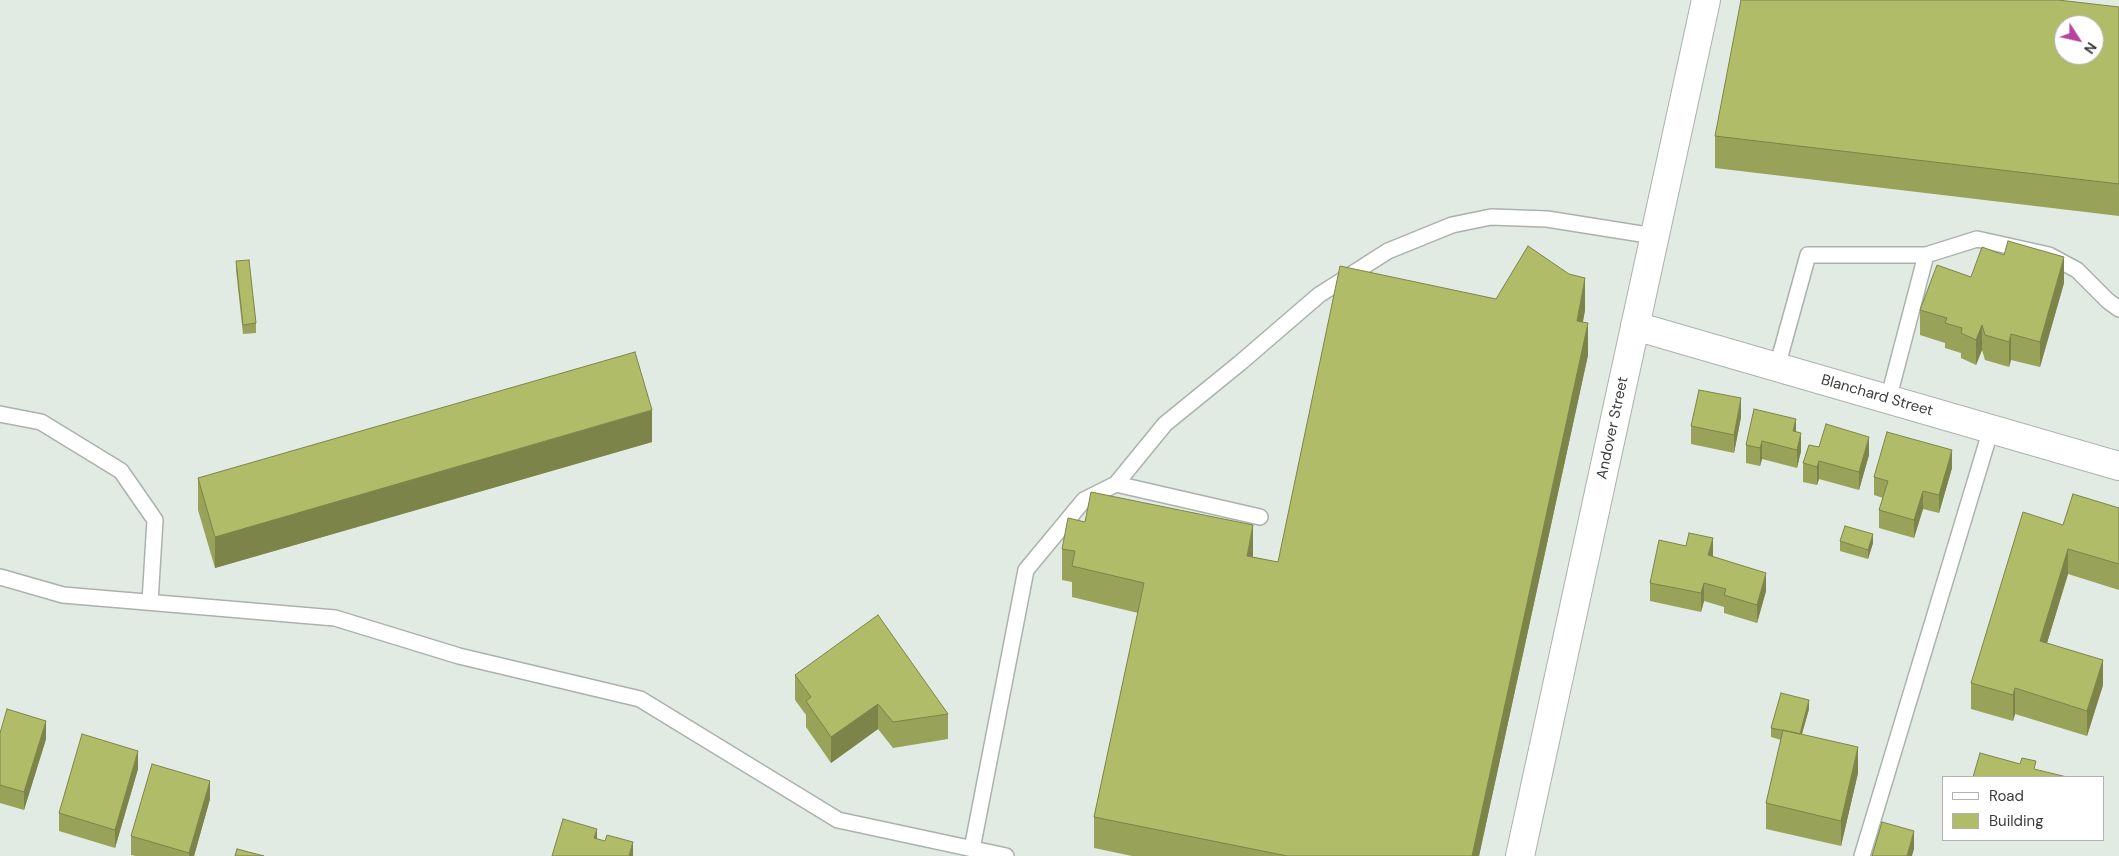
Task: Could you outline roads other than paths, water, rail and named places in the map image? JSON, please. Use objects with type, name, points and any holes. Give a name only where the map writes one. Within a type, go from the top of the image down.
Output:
[{"type":"main road","name":"Andover Street","points":[[1520,856],[1706,0]]},
{"type":"main road","name":"Blanchard Street","points":[[1635,326],[2119,466]]},
{"type":"lane","points":[[972,849],[1026,570],[1084,500],[1116,484],[1165,424],[1240,363],[1319,294],[1388,251],[1452,225],[1491,217],[1547,219],[1654,236]]},
{"type":"lane","points":[[1776,367],[1808,255],[1926,256],[1977,239],[2049,255],[2077,270],[2119,309]]},
{"type":"lane","points":[[1888,400],[1926,256]]},
{"type":"lane","points":[[0,414],[41,422],[121,471],[155,520],[150,602]]},
{"type":"lane","points":[[1862,856],[1991,430]]},
{"type":"lane","points":[[1116,484],[1260,517]]},
{"type":"lane","points":[[0,577],[63,595],[335,618],[459,656],[640,699],[838,820],[1006,856]]}]
